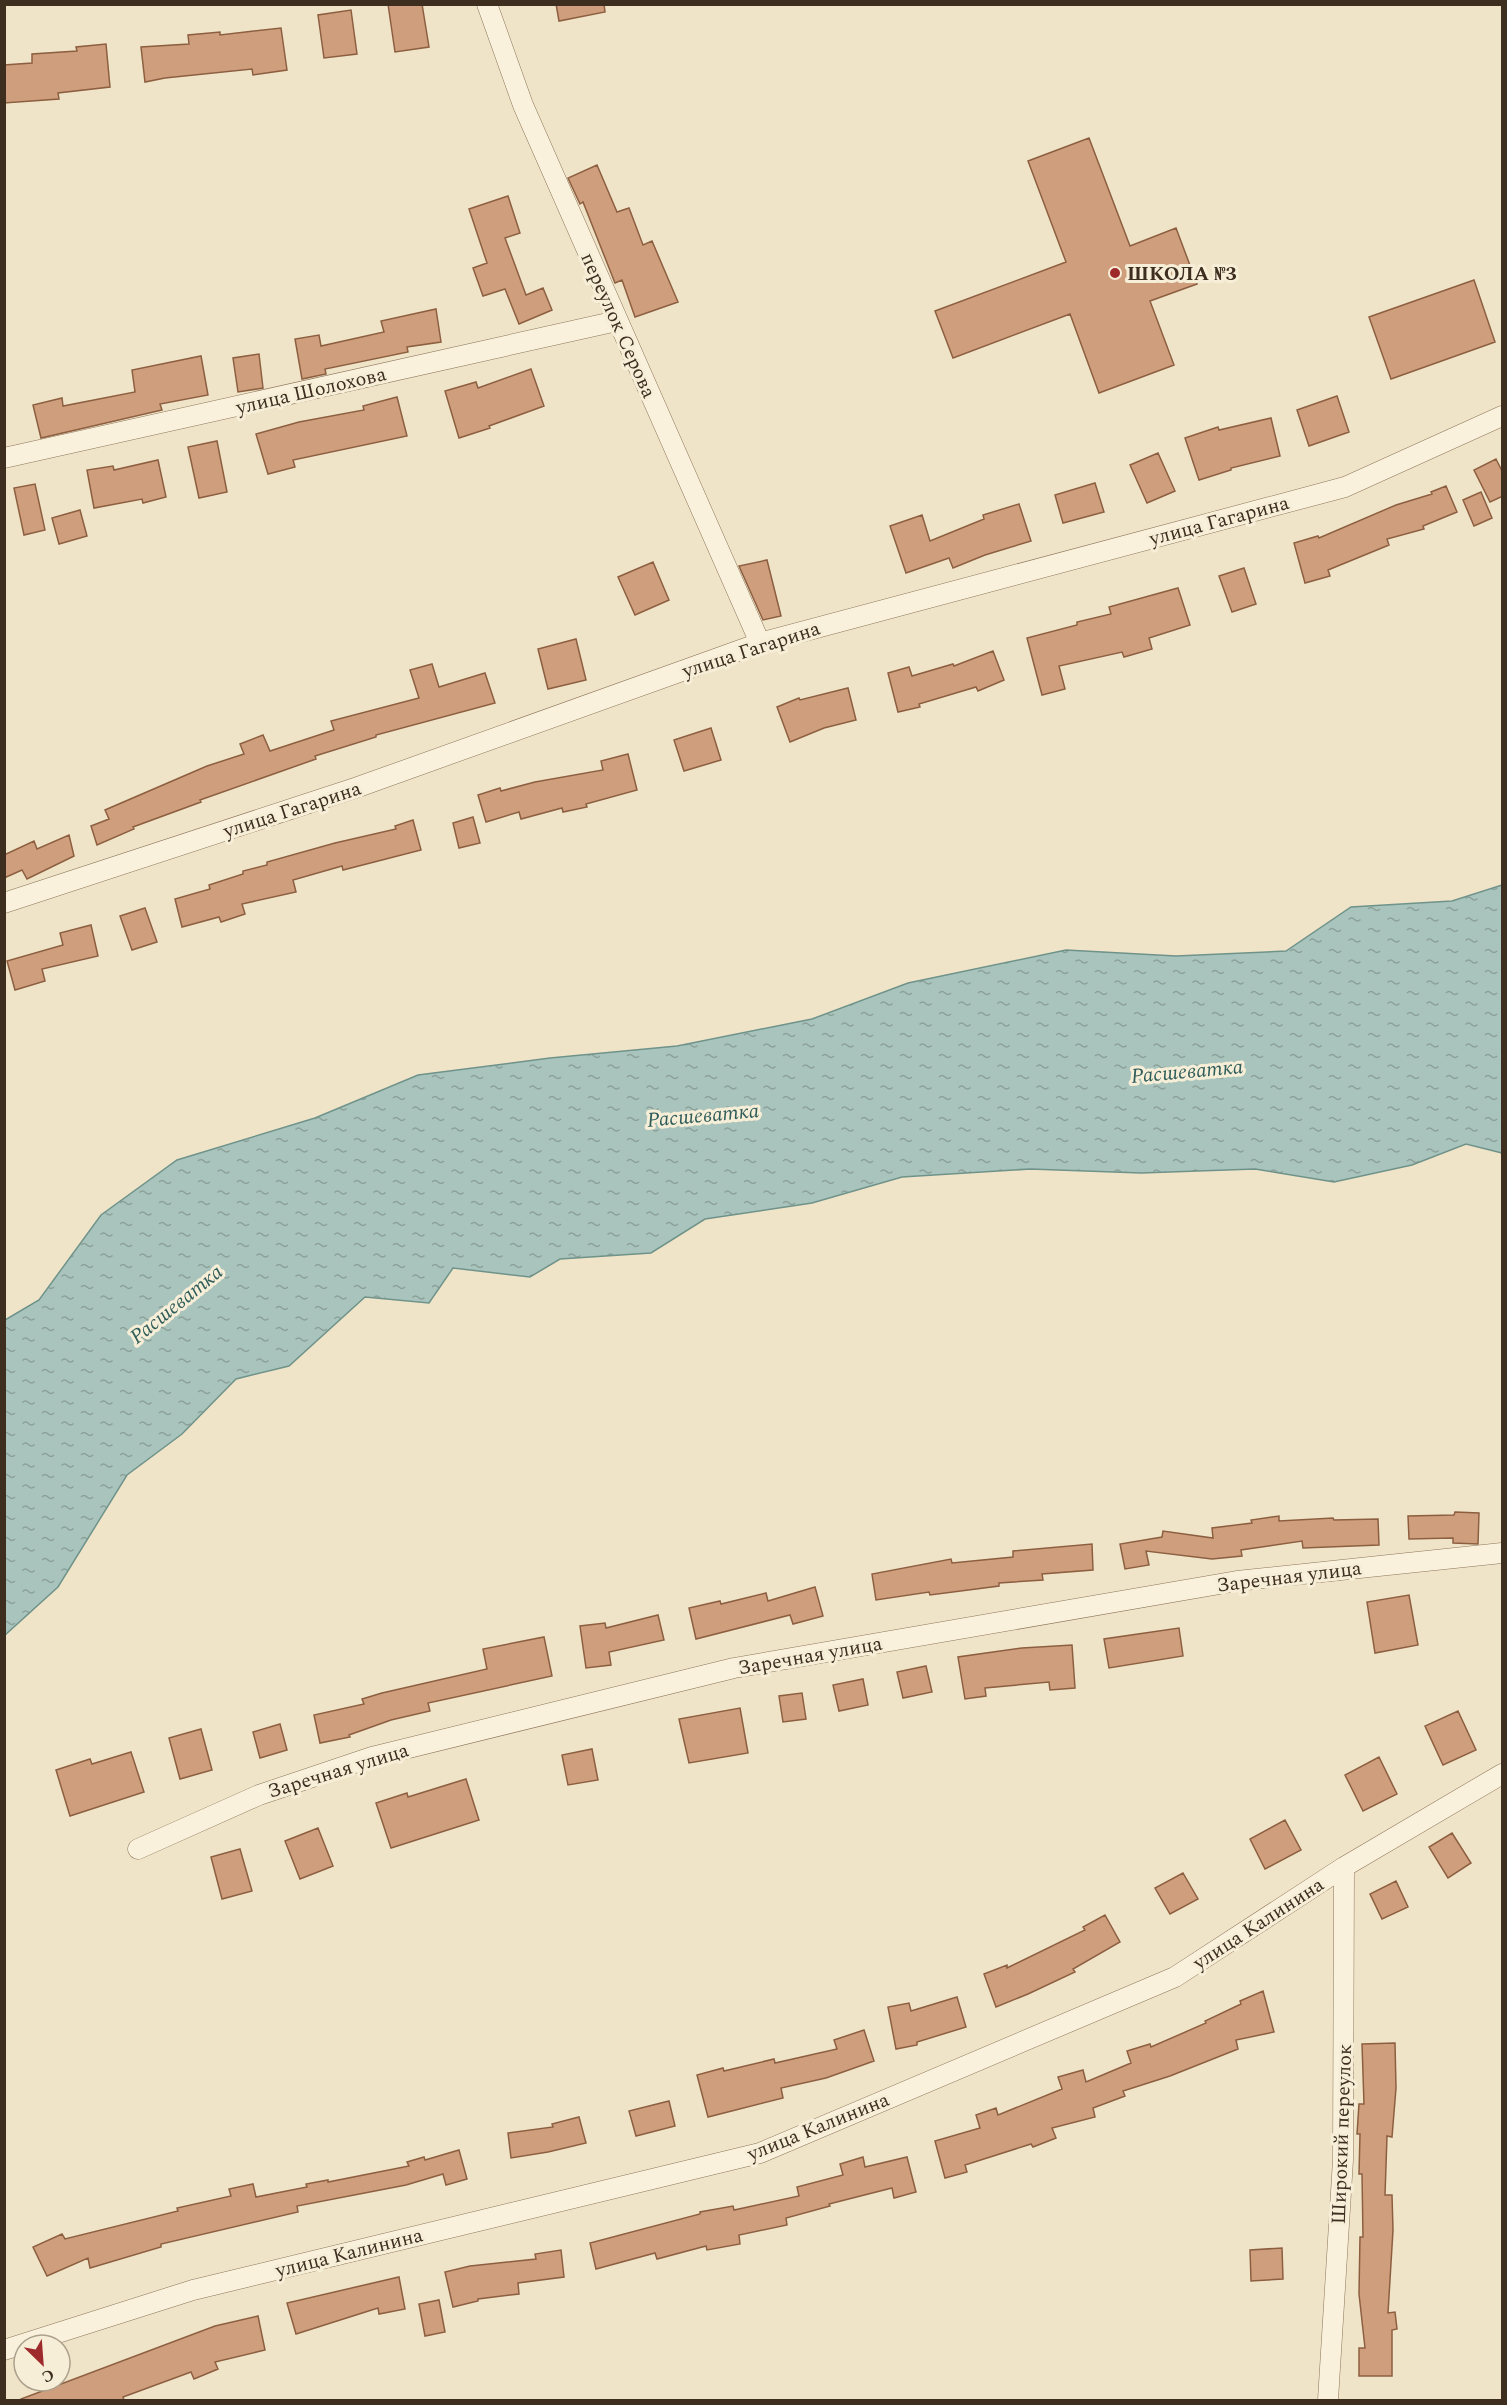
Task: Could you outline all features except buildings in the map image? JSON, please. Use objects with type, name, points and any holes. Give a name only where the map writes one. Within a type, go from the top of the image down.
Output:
[{"type":"street","name":"переулок Серова","points":[[487,4],[523,105],[760,643]]},
{"type":"street","name":"улица Шолохова","points":[[4,458],[617,321]]},
{"type":"street","name":"улица Гагарина","points":[[4,903],[358,788],[760,643],[1345,487],[1503,416]]},
{"type":"street","name":"Заречная улица","points":[[138,1849],[259,1795],[372,1757],[734,1668],[1237,1581],[1503,1553]]},
{"type":"street","name":"улица Калинина","points":[[4,2350],[193,2290],[760,2153],[1175,1977],[1344,1867],[1503,1774]]},
{"type":"street","name":"Широкий переулок","points":[[1328,2400],[1343,2160],[1344,1867]]},
{"type":"water","name":"Расшеватка","points":[[1502,885],[1502,1153],[1466,1144],[1412,1165],[1334,1182],[1255,1169],[1141,1173],[1030,1169],[902,1177],[812,1203],[705,1219],[651,1253],[560,1259],[530,1277],[453,1268],[429,1303],[365,1297],[289,1366],[236,1379],[182,1434],[127,1475],[58,1587],[5,1635],[5,1320],[39,1300],[101,1215],[177,1160],[315,1118],[418,1075],[550,1058],[677,1046],[812,1019],[908,983],[1066,950],[1176,956],[1286,951],[1351,907],[1452,901]]},
{"type":"place","name":"ШКОЛА №3","points":[[1115,273]]}]
